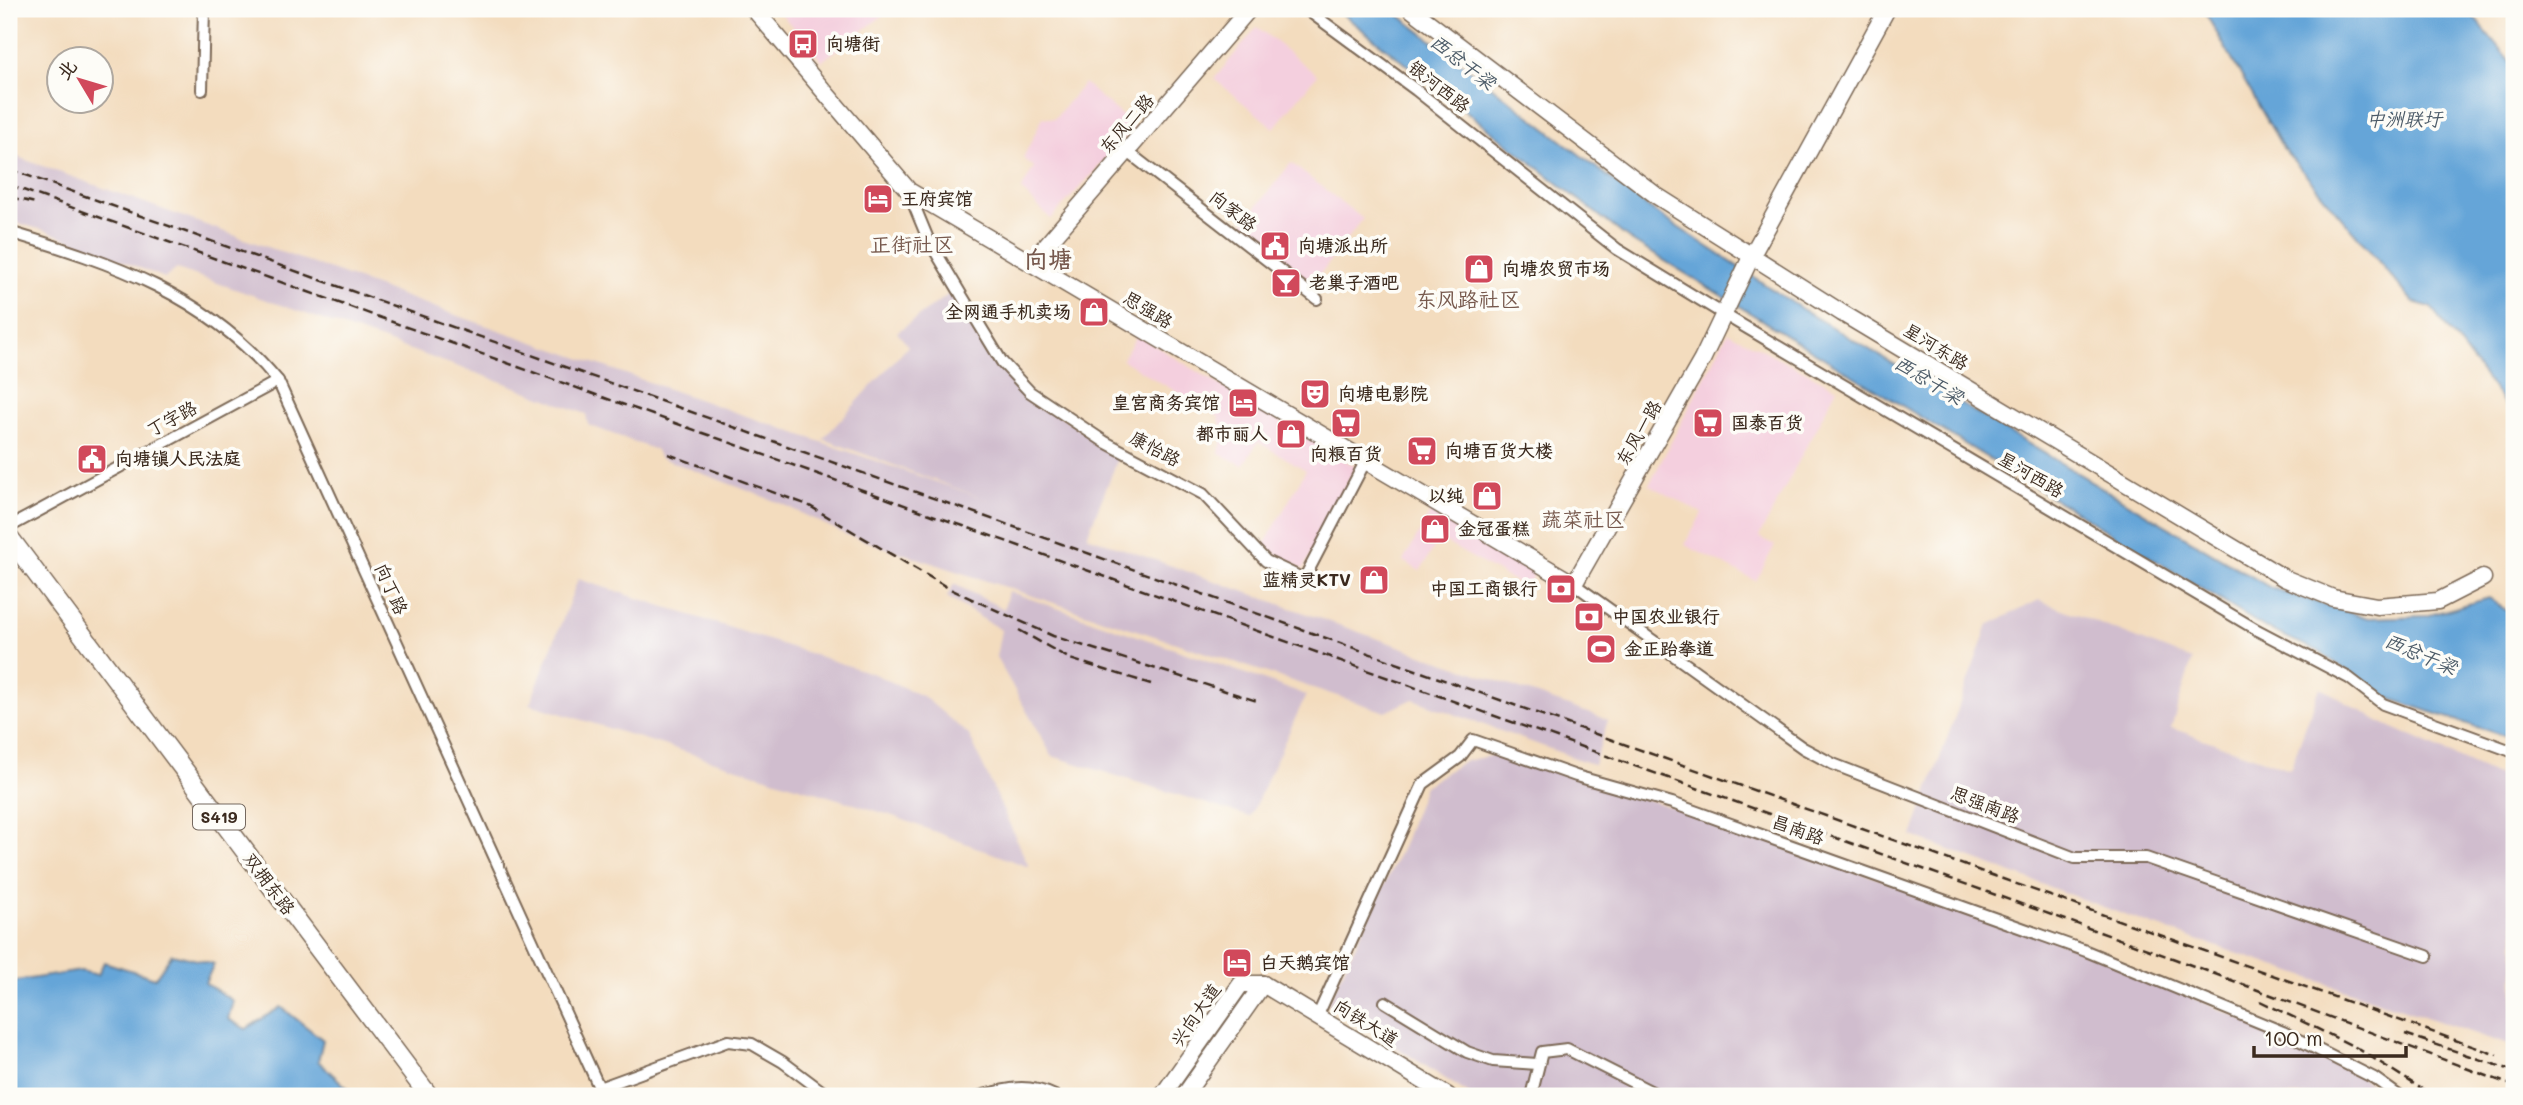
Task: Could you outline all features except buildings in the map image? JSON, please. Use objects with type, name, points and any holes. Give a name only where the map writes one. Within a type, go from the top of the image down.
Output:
[{"type":"main road","name":"双拥东路","points":[[9,537],[429,1096]]},
{"type":"street","points":[[201,90],[204,9]]},
{"type":"street","name":"思强路","points":[[754,9],[909,191],[1574,584]]},
{"type":"street","name":"东风二路","points":[[1031,263],[1249,9]]},
{"type":"street","name":"银河西路","points":[[1306,9],[1548,194]]},
{"type":"street","name":"星河东路","points":[[1411,9],[1749,263],[2284,579],[2333,598],[2376,606],[2438,601],[2483,578]]},
{"type":"street","points":[[1749,263],[1887,9]]},
{"type":"street","name":"向家路","points":[[1128,152],[1317,299]]},
{"type":"street","name":"康怡路","points":[[909,191],[928,239],[962,296],[1002,362],[1030,392],[1105,442],[1203,494],[1266,561],[1304,579],[1366,460]]},
{"type":"street","name":"星河西路","points":[[1548,194],[1617,249],[1725,315],[2257,630],[2349,678],[2383,704],[2514,752]]},
{"type":"street","name":"向丁路","points":[[9,232],[54,245],[168,290],[243,342],[278,382],[601,1092]]},
{"type":"street","name":"东风一路","points":[[1574,584],[1725,315],[1730,297],[1749,263]]},
{"type":"street","name":"丁字路","points":[[9,527],[278,382]]},
{"type":"street","name":"思强南路","points":[[1574,584],[1803,748],[1833,764],[2075,858],[2146,858],[2427,956]]},
{"type":"street","name":"昌南路","points":[[1318,1015],[1423,784],[1460,757],[1473,740],[1576,776],[1672,803],[2086,951],[2283,1032],[2374,1078],[2399,1096]]},
{"type":"street","name":"兴向大道","points":[[1162,1096],[1241,984],[1263,984]]},
{"type":"street","points":[[1184,1096],[1263,984]]},
{"type":"street","name":"向铁大道","points":[[1263,984],[1448,1096]]},
{"type":"street","points":[[1385,1002],[1467,1052],[1493,1061],[1537,1064]]},
{"type":"street","points":[[601,1092],[728,1041],[752,1044],[783,1062],[827,1096],[847,1096]]},
{"type":"street","points":[[1531,1096],[1542,1052],[1567,1049],[1660,1096]]},
{"type":"street","points":[[980,1096],[1002,1090],[1035,1087],[1055,1096]]},
{"type":"shaded area","points":[[777,9],[892,9],[822,61]]},
{"type":"shaded area","points":[[1257,27],[1317,75],[1274,128],[1214,79]]},
{"type":"shaded area","points":[[1084,83],[1135,127],[1051,219],[1021,190],[1034,167],[1023,158],[1043,117],[1054,119]]},
{"type":"shaded area","points":[[9,154],[450,313],[988,500],[823,439],[908,346],[897,332],[952,292],[988,352],[1018,387],[1119,456],[1087,536],[1608,720],[1594,765],[1413,699],[1386,712],[847,535],[780,503],[659,457],[656,450],[588,425],[586,414],[505,383],[177,269],[165,278],[47,231],[9,221]]},
{"type":"shaded area","name":"向塘派出所","points":[[1291,163],[1363,219],[1313,283],[1241,226]]},
{"type":"shaded area","points":[[1728,332],[1837,388],[1759,537],[1775,545],[1756,581],[1685,545],[1702,513],[1649,485]]},
{"type":"shaded area","points":[[1137,335],[1356,467],[1303,569],[1263,547],[1306,470],[1258,442],[1243,465],[1219,454],[1223,436],[1219,417],[1122,360]]},
{"type":"shaded area","points":[[1434,507],[1538,567],[1526,588],[1439,539],[1420,571],[1403,561]]},
{"type":"shaded area","points":[[578,579],[874,674],[924,697],[969,735],[1029,867],[893,816],[530,704]]},
{"type":"shaded area","points":[[954,584],[1004,609],[1008,591],[1306,695],[1250,817],[1052,756],[996,657],[1001,630],[947,597]]},
{"type":"shaded area","points":[[2039,600],[2192,660],[2171,728],[2290,769],[2320,687],[2380,722],[2514,783],[2514,1047],[2141,921],[1912,836],[1988,625]]},
{"type":"shaded area","points":[[1505,753],[1719,823],[2102,957],[2336,1061],[2389,1096],[1472,1096],[1328,1003],[1403,845],[1424,786],[1464,761]]},
{"type":"water","name":"西总干梁","points":[[1336,9],[1391,9],[1649,208],[1808,313],[2271,588],[2368,618],[2426,616],[2489,598],[2514,616],[2514,739],[2382,696],[2320,652],[2266,628],[1629,239]]},
{"type":"water","name":"中洲联圩","points":[[2203,9],[2467,9],[2514,66],[2514,416],[2431,307],[2413,302],[2283,148]]},
{"type":"water","points":[[172,954],[214,964],[205,983],[233,1001],[228,1019],[246,1029],[281,1007],[323,1040],[318,1061],[356,1096],[9,1096],[9,982],[81,971],[98,975],[104,962],[155,978]]},
{"type":"railway","points":[[9,169],[2497,1055]]},
{"type":"railway","points":[[9,185],[2175,959],[2514,1086]]},
{"type":"railway","points":[[9,197],[36,203]]},
{"type":"railway","points":[[668,454],[808,505],[950,589],[1053,636],[1257,701]]},
{"type":"railway","points":[[1019,630],[1070,659],[1151,684]]},
{"type":"railway","points":[[2260,1001],[2357,1048],[2433,1096]]},
{"type":"railway","points":[[2405,1034],[2514,1071]]},
{"type":"place","name":"向塘街","points":[[803,44]]},
{"type":"place","name":"王府宾馆","points":[[878,199]]},
{"type":"place","name":"向塘派出所","points":[[1275,246]]},
{"type":"place","name":"向塘农贸市场","points":[[1479,269]]},
{"type":"place","name":"老巢子酒吧","points":[[1286,283]]},
{"type":"place","name":"全网通手机卖场","points":[[1094,312]]},
{"type":"place","name":"向塘电影院","points":[[1315,394]]},
{"type":"place","name":"皇宫商务宾馆","points":[[1243,403]]},
{"type":"place","name":"向粮百货","points":[[1346,423]]},
{"type":"place","name":"国泰百货","points":[[1708,423]]},
{"type":"place","name":"都市丽人","points":[[1291,434]]},
{"type":"place","name":"向塘百货大楼","points":[[1422,451]]},
{"type":"place","name":"向塘镇人民法庭","points":[[92,459]]},
{"type":"place","name":"以纯","points":[[1487,496]]},
{"type":"place","name":"金冠蛋糕","points":[[1435,529]]},
{"type":"place","name":"蓝精灵KTV","points":[[1374,580]]},
{"type":"place","name":"中国工商银行","points":[[1561,589]]},
{"type":"place","name":"中国农业银行","points":[[1589,617]]},
{"type":"place","name":"金正跆拳道","points":[[1601,649]]},
{"type":"place","name":"白天鹅宾馆","points":[[1237,963]]},
{"type":"district","name":"正街社区","points":[[912,245]]},
{"type":"district","name":"向塘","points":[[1048,260]]},
{"type":"district","name":"东风路社区","points":[[1468,300]]},
{"type":"district","name":"蔬菜社区","points":[[1583,520]]}]
